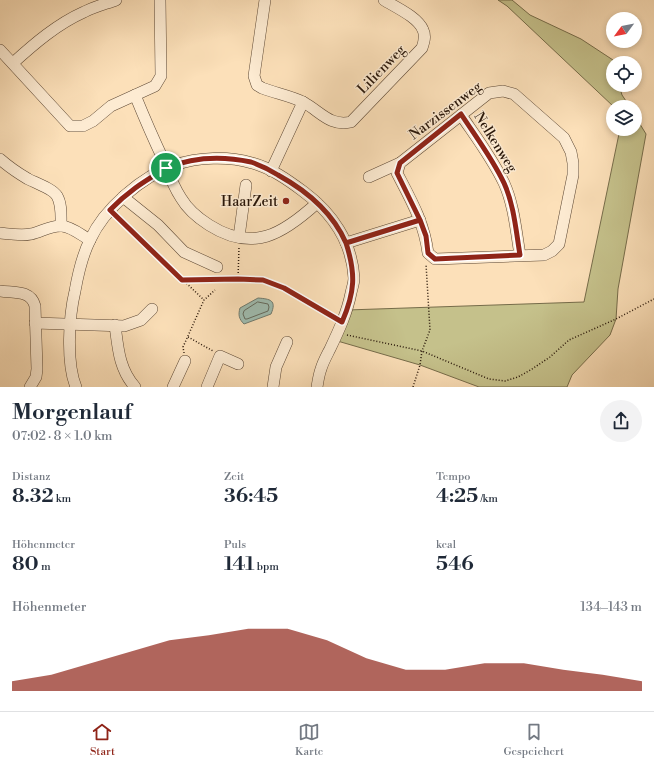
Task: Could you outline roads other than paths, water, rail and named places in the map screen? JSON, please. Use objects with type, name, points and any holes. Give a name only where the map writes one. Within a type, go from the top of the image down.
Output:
[{"type":"street","points":[[13,63],[57,27],[83,12],[116,0]]},
{"type":"street","points":[[0,50],[70,126],[83,126],[93,121],[111,106],[155,86],[161,76],[160,0]]},
{"type":"street","name":"Lilienweg","points":[[265,0],[254,76],[257,85],[303,102],[333,122],[343,123],[351,122],[422,48],[424,30],[419,23],[384,0]]},
{"type":"street","name":"Narzissenweg","points":[[369,178],[400,163],[489,93],[502,91],[514,94],[564,138],[571,152],[573,175],[559,244],[552,251],[544,255],[435,259],[428,253],[426,236],[420,220]]},
{"type":"street","points":[[135,95],[181,199],[196,216],[219,232],[257,240],[275,234],[289,226],[317,203]]},
{"type":"street","points":[[270,171],[303,102]]},
{"type":"street","name":"Nelkenweg","points":[[461,114],[489,156],[504,184],[513,212],[520,255]]},
{"type":"street","points":[[76,387],[71,364],[70,324],[72,304],[81,262],[90,240],[110,210],[123,196],[166,168],[200,159],[227,158],[252,163],[292,183],[317,203],[332,218],[346,243],[352,260],[354,280],[348,310],[321,368],[317,387]]},
{"type":"street","points":[[0,160],[9,167],[55,192],[60,204],[61,226]]},
{"type":"street","points":[[346,243],[420,220],[397,173],[400,163]]},
{"type":"street","points":[[239,237],[246,185]]},
{"type":"street","points":[[123,196],[158,225],[184,252],[217,267]]},
{"type":"street","points":[[0,233],[21,235],[31,234],[61,226],[74,230],[90,240]]},
{"type":"street","points":[[0,291],[28,294],[32,297],[35,306],[37,369],[36,377],[30,387]]},
{"type":"street","points":[[36,323],[124,326],[137,323],[152,309]]},
{"type":"street","points":[[116,325],[119,355],[123,370],[135,387]]},
{"type":"street","points":[[273,387],[276,367],[286,342]]},
{"type":"street","points":[[207,387],[220,356],[238,364]]},
{"type":"street","points":[[173,387],[185,360]]},
{"type":"water","points":[[258,298],[269,300],[273,303],[271,314],[244,324],[239,317],[240,308]]},
{"type":"place","name":"HaarZeit","points":[[286,201]]}]
